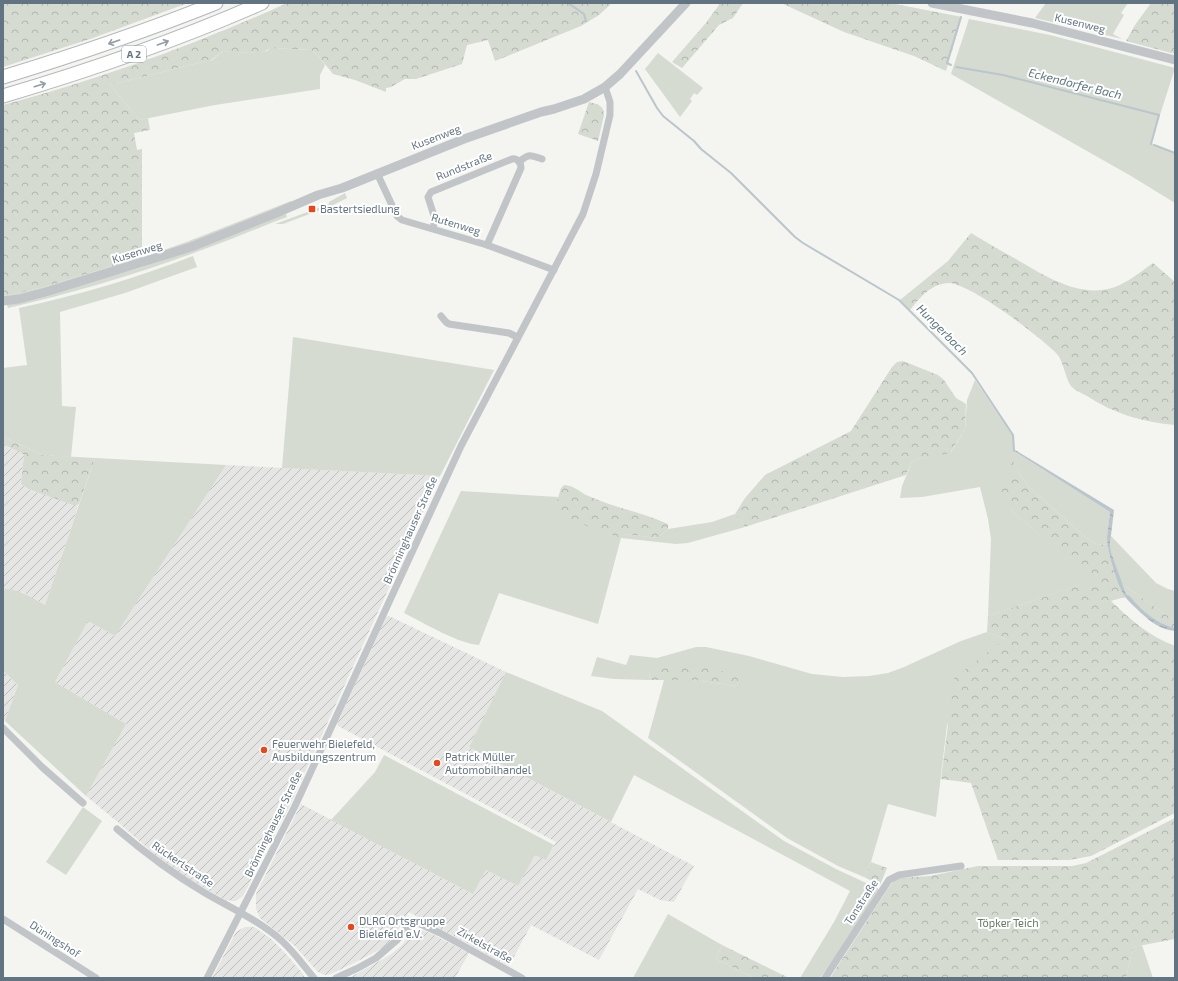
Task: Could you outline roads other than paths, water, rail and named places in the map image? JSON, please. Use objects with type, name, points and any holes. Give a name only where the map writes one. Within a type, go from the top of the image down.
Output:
[{"type":"highway","name":"A 2","points":[[3,77],[88,51],[159,26],[216,3]]},
{"type":"highway","name":"A 2","points":[[3,96],[74,75],[144,50],[213,24],[262,3]]},
{"type":"street","name":"Kusenweg","points":[[3,301],[19,299],[48,291],[192,247],[318,195],[342,188],[464,139],[541,112],[557,103],[605,87],[620,74],[686,3]]},
{"type":"street","name":"Kusenweg","points":[[932,3],[1032,23],[1175,60]]},
{"type":"street","name":"Brönninghauser Straße","points":[[207,978],[295,806],[461,446],[583,214],[596,174],[610,115],[610,102],[605,87]]},
{"type":"street","name":"Rundstraße","points":[[433,228],[435,219],[428,197],[431,192],[512,159],[516,159],[519,162],[528,155],[542,159]]},
{"type":"street","points":[[487,245],[520,170],[521,165],[519,162]]},
{"type":"street","name":"Rutenweg","points":[[377,173],[399,218],[487,245],[554,270]]},
{"type":"street","points":[[441,316],[443,320],[449,324],[509,333],[517,337]]},
{"type":"street","points":[[3,728],[42,767],[83,803]]},
{"type":"street","name":"Rückertstraße","points":[[117,829],[159,863],[185,881],[241,913]]},
{"type":"street","name":"Tonstraße","points":[[825,978],[889,880],[899,875],[932,872],[961,866]]},
{"type":"street","points":[[241,913],[257,922],[283,942],[314,978]]},
{"type":"street","name":"Düningshof","points":[[3,919],[96,978]]},
{"type":"street","name":"Zirkelstraße","points":[[336,978],[376,958],[397,940],[406,929],[412,924],[418,923],[440,933],[522,978]]},
{"type":"water","points":[[1015,445],[1015,450],[1114,510],[1110,544],[1111,552],[1126,594],[1130,596],[1150,616],[1168,626],[1175,628],[1175,631],[1165,629],[1152,622],[1131,604],[1123,593],[1113,568],[1107,543],[1110,512],[1014,451]]},
{"type":"waterway","name":"Hungerbach","points":[[568,3],[584,14],[586,21]]},
{"type":"waterway","name":"Eckendorfer Bach","points":[[951,65],[947,63],[961,17]]},
{"type":"waterway","name":"Eckendorfer Bach","points":[[956,67],[1003,75],[1159,115],[1151,144]]},
{"type":"waterway","name":"Hungerbach","points":[[636,71],[663,116],[731,173],[795,237],[899,300],[972,373],[1013,435],[1014,451]]},
{"type":"waterway","name":"Eckendorfer Bach","points":[[1154,145],[1175,153]]},
{"type":"place","name":"Bastertsiedlung","points":[[312,209]]},
{"type":"place","name":"Feuerwehr Bielefeld, Ausbildungszentrum","points":[[264,750]]},
{"type":"place","name":"Patrick Müller Automobilhandel","points":[[437,763]]},
{"type":"place","name":"DLRG Ortsgruppe Bielefeld e.V.","points":[[351,927]]},
{"type":"park label","name":"Töpker Teich","points":[[1008,923]]}]
